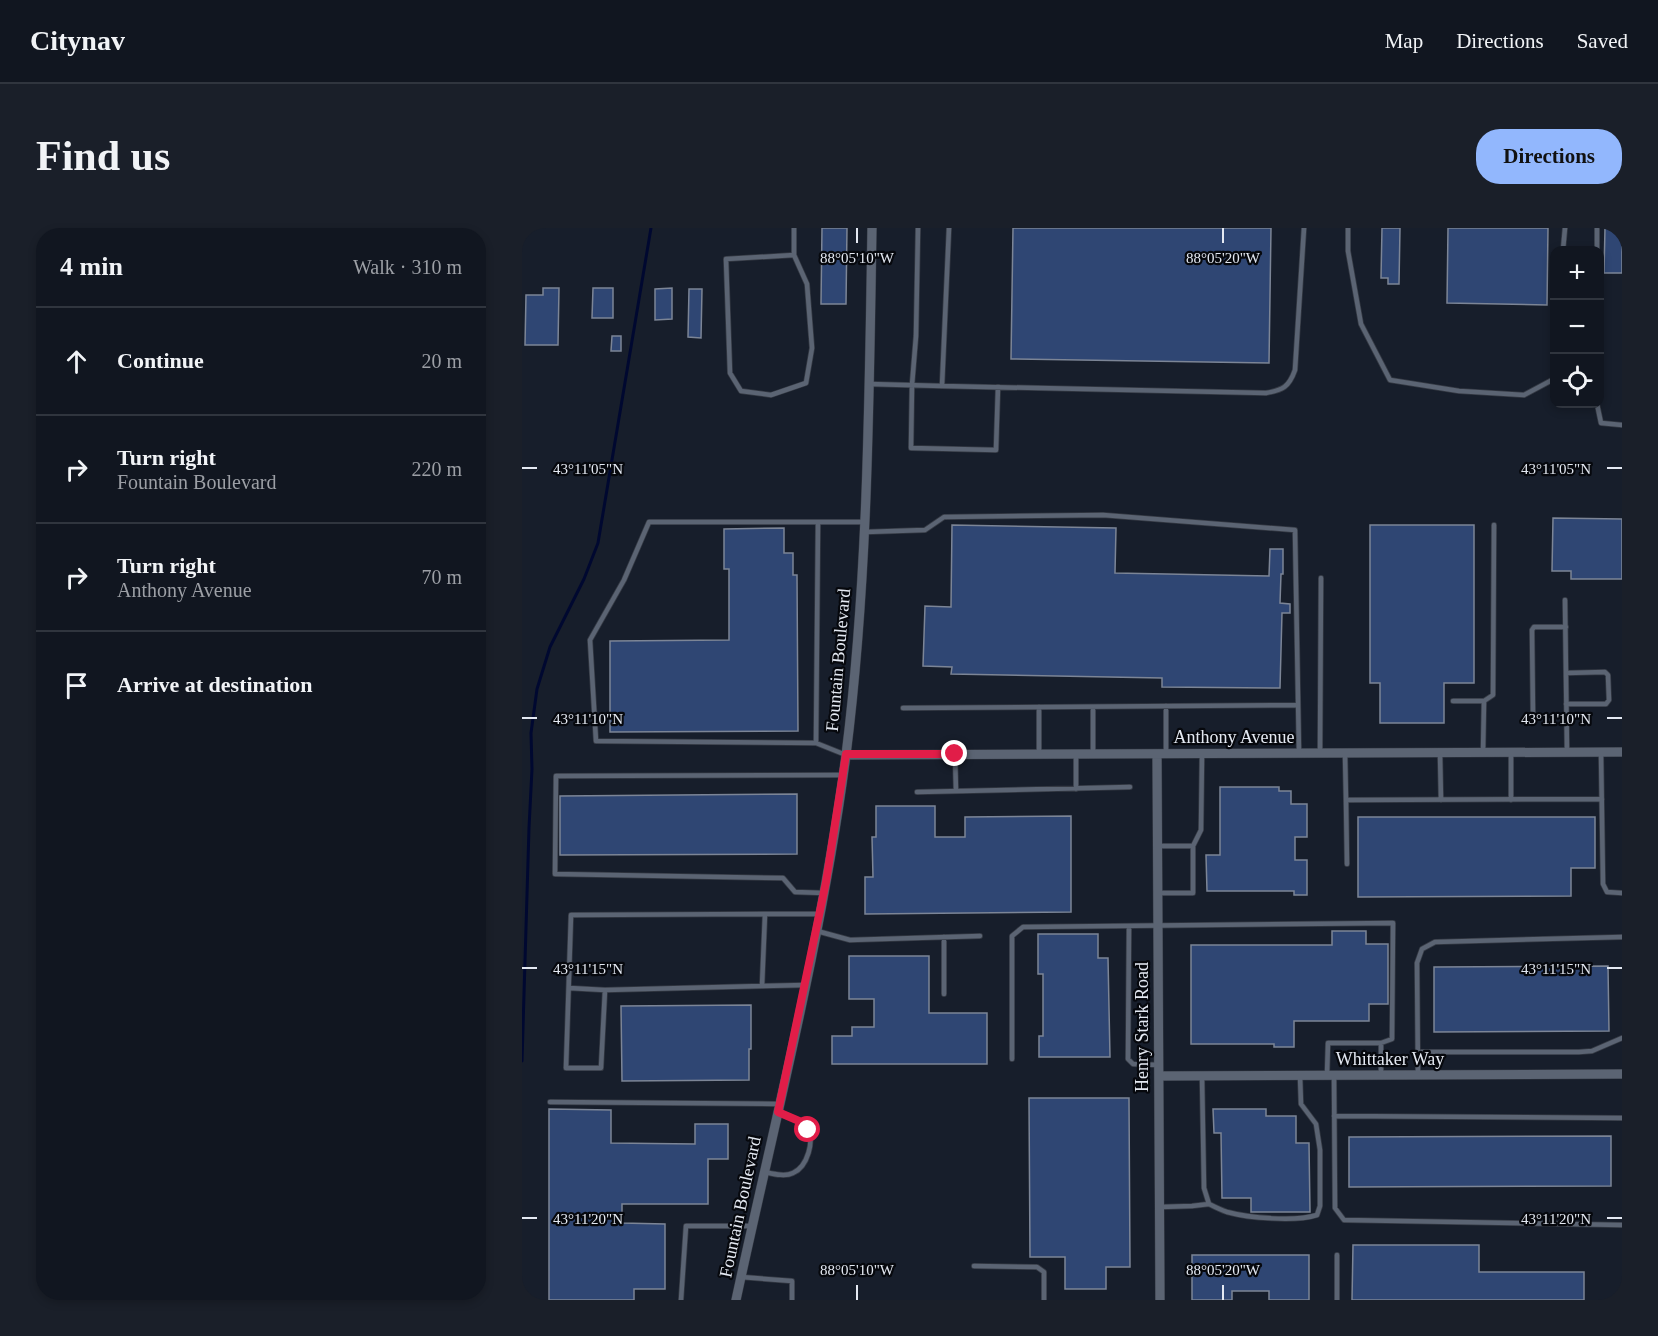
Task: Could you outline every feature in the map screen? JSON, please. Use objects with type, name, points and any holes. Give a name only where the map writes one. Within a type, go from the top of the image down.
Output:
[{"type":"street","name":"Fountain Boulevard","points":[[736,1300],[817,931],[846,754],[859,636],[865,527],[872,228]]},
{"type":"street","name":"Anthony Avenue","points":[[846,754],[1622,752]]},
{"type":"street","name":"Henry Stark Road","points":[[1160,1300],[1158,846],[1162,754]]},
{"type":"street","name":"Whittaker Way","points":[[1159,1076],[1622,1074]]},
{"type":"lane","points":[[794,228],[794,255],[807,284],[812,348],[806,383],[771,394],[741,391],[730,373],[726,259],[794,255]]},
{"type":"lane","points":[[918,228],[911,448],[996,450],[998,387]]},
{"type":"lane","points":[[942,386],[949,228]]},
{"type":"lane","points":[[869,384],[1276,392],[1292,380],[1295,370],[1304,228]]},
{"type":"lane","points":[[1348,228],[1348,251],[1361,324],[1390,380],[1459,391],[1524,395],[1550,381]]},
{"type":"lane","points":[[1563,246],[1565,228]]},
{"type":"lane","points":[[1597,228],[1597,246]]},
{"type":"lane","points":[[1598,408],[1601,423],[1622,425]]},
{"type":"lane","points":[[846,754],[816,743],[596,741],[590,640],[624,580],[649,522],[818,522],[925,530],[944,517],[1103,514],[1295,530],[1299,753]]},
{"type":"lane","points":[[816,743],[818,522]]},
{"type":"lane","points":[[1453,701],[1484,701],[1493,695],[1494,525]]},
{"type":"lane","points":[[1320,753],[1321,578]]},
{"type":"lane","points":[[1565,600],[1567,752]]},
{"type":"lane","points":[[1533,716],[1532,630],[1534,627],[1566,627]]},
{"type":"lane","points":[[1566,673],[1605,672],[1608,675],[1609,700],[1606,704],[1566,704]]},
{"type":"lane","points":[[1484,701],[1484,753]]},
{"type":"lane","points":[[903,708],[1298,705]]},
{"type":"lane","points":[[1162,754],[1166,706]]},
{"type":"lane","points":[[1039,707],[1039,754]]},
{"type":"lane","points":[[1093,707],[1093,754]]},
{"type":"lane","points":[[1511,752],[1511,800]]},
{"type":"lane","points":[[1601,752],[1603,884],[1607,892],[1622,893]]},
{"type":"lane","points":[[1345,753],[1347,864]]},
{"type":"lane","points":[[1440,753],[1441,800]]},
{"type":"lane","points":[[955,754],[956,791]]},
{"type":"lane","points":[[1076,754],[1076,789]]},
{"type":"lane","points":[[1158,893],[1193,892],[1193,846],[1201,830],[1202,754]]},
{"type":"lane","points":[[824,893],[795,892],[783,878],[555,874],[556,776],[843,775]]},
{"type":"lane","points":[[917,792],[1130,787]]},
{"type":"lane","points":[[1346,800],[1602,799]]},
{"type":"lane","points":[[1158,846],[1193,846]]},
{"type":"lane","points":[[762,986],[765,914]]},
{"type":"lane","points":[[605,990],[601,1068],[566,1068],[571,915],[820,914]]},
{"type":"lane","points":[[1012,1059],[1012,936],[1023,927],[1393,923],[1392,1039],[1381,1043],[1328,1043],[1334,1116],[1335,1208],[1344,1220],[1622,1225]]},
{"type":"lane","points":[[1129,927],[1128,1059],[1133,1064],[1159,1065]]},
{"type":"lane","points":[[817,931],[850,940],[980,936]]},
{"type":"lane","points":[[944,937],[944,994]]},
{"type":"lane","points":[[1418,1075],[1417,963],[1422,949],[1435,942],[1622,937]]},
{"type":"lane","points":[[569,988],[605,990],[806,985]]},
{"type":"lane","points":[[1418,1052],[1579,1052],[1592,1051],[1622,1038]]},
{"type":"lane","points":[[1381,1043],[1381,1075]]},
{"type":"lane","points":[[1202,1076],[1204,1188],[1209,1204]]},
{"type":"lane","points":[[1160,1207],[1209,1204],[1226,1212],[1256,1217],[1307,1219],[1317,1215],[1320,1206],[1320,1150],[1316,1124],[1301,1104],[1300,1076]]},
{"type":"lane","points":[[550,1102],[778,1108],[799,1121],[808,1130],[811,1141],[807,1158],[792,1174],[778,1175],[764,1172]]},
{"type":"lane","points":[[1334,1116],[1622,1118]]},
{"type":"lane","points":[[681,1300],[686,1226],[753,1226]]},
{"type":"lane","points":[[1337,1255],[1337,1300]]},
{"type":"lane","points":[[974,1266],[1037,1267],[1044,1272],[1044,1300]]},
{"type":"lane","points":[[741,1277],[792,1281],[792,1300]]},
{"type":"building","points":[[822,228],[847,228],[846,304],[821,304]]},
{"type":"building","points":[[1013,228],[1271,228],[1269,363],[1011,359]]},
{"type":"building","points":[[1382,228],[1400,228],[1399,284],[1388,284],[1388,278],[1381,278]]},
{"type":"building","points":[[1448,228],[1548,228],[1547,305],[1447,303]]},
{"type":"building","points":[[1605,228],[1622,228],[1622,273],[1604,273]]},
{"type":"building","points":[[543,288],[559,288],[558,345],[525,345],[526,295],[543,295]]},
{"type":"building","points":[[593,288],[613,288],[613,318],[592,318]]},
{"type":"building","points":[[672,288],[672,319],[655,320],[655,289]]},
{"type":"building","points":[[689,289],[702,289],[701,338],[688,337]]},
{"type":"building","points":[[612,336],[621,336],[621,351],[611,351]]},
{"type":"building","points":[[1553,518],[1622,519],[1622,579],[1571,579],[1571,571],[1552,571]]},
{"type":"building","points":[[952,525],[1116,528],[1115,573],[1269,576],[1270,549],[1283,549],[1280,603],[1290,604],[1290,613],[1282,613],[1280,688],[1162,687],[1162,678],[951,674],[952,667],[923,666],[925,606],[951,607]]},
{"type":"building","points":[[1370,525],[1474,525],[1474,683],[1444,683],[1444,723],[1380,723],[1380,683],[1370,683]]},
{"type":"building","points":[[784,528],[784,553],[793,553],[793,575],[797,575],[798,731],[610,732],[610,641],[729,640],[729,569],[724,569],[724,529]]},
{"type":"building","points":[[1220,787],[1279,787],[1279,791],[1291,791],[1291,804],[1307,804],[1307,837],[1295,837],[1295,860],[1307,860],[1307,895],[1294,895],[1294,891],[1207,891],[1206,855],[1220,855]]},
{"type":"building","points":[[797,794],[797,854],[560,855],[560,796]]},
{"type":"building","points":[[876,806],[935,806],[935,837],[965,837],[965,817],[1071,816],[1071,912],[865,914],[865,877],[873,877],[872,837],[876,837]]},
{"type":"building","points":[[1358,817],[1595,817],[1595,868],[1571,868],[1571,896],[1358,897]]},
{"type":"building","points":[[1332,931],[1366,931],[1366,944],[1388,944],[1388,1004],[1369,1004],[1369,1021],[1294,1021],[1294,1047],[1274,1047],[1274,1044],[1191,1044],[1191,945],[1332,945]]},
{"type":"building","points":[[1038,934],[1098,934],[1098,958],[1108,958],[1110,1057],[1039,1057],[1039,1036],[1043,1036],[1043,974],[1038,974]]},
{"type":"building","points":[[849,956],[929,956],[929,1013],[987,1013],[987,1064],[832,1064],[832,1036],[852,1036],[852,1027],[874,1027],[874,999],[849,999]]},
{"type":"building","points":[[1608,966],[1609,1031],[1434,1032],[1434,967]]},
{"type":"building","points":[[751,1005],[749,1080],[622,1081],[621,1006]]},
{"type":"building","points":[[1029,1098],[1129,1098],[1130,1267],[1106,1267],[1106,1289],[1065,1289],[1065,1257],[1030,1257]]},
{"type":"building","points":[[549,1109],[611,1110],[611,1143],[695,1144],[695,1124],[728,1124],[728,1159],[708,1159],[708,1204],[622,1204],[622,1223],[665,1224],[665,1289],[634,1289],[634,1300],[549,1300]]},
{"type":"building","points":[[1213,1109],[1266,1109],[1266,1116],[1296,1116],[1296,1143],[1309,1143],[1310,1212],[1251,1212],[1251,1198],[1222,1198],[1221,1133],[1214,1133]]},
{"type":"building","points":[[1611,1136],[1611,1186],[1349,1187],[1349,1137]]},
{"type":"building","points":[[1353,1245],[1479,1245],[1479,1272],[1584,1272],[1584,1300],[1352,1300]]},
{"type":"building","points":[[1192,1255],[1309,1255],[1309,1300],[1269,1300],[1269,1291],[1232,1291],[1232,1300],[1192,1300]]},
{"type":"waterway","points":[[522,1061],[532,769],[531,733],[537,689],[550,647],[584,579],[598,543],[651,228]]},
{"type":"route","points":[[808,1130],[799,1121],[778,1112],[813,952],[846,754],[955,754]]}]
